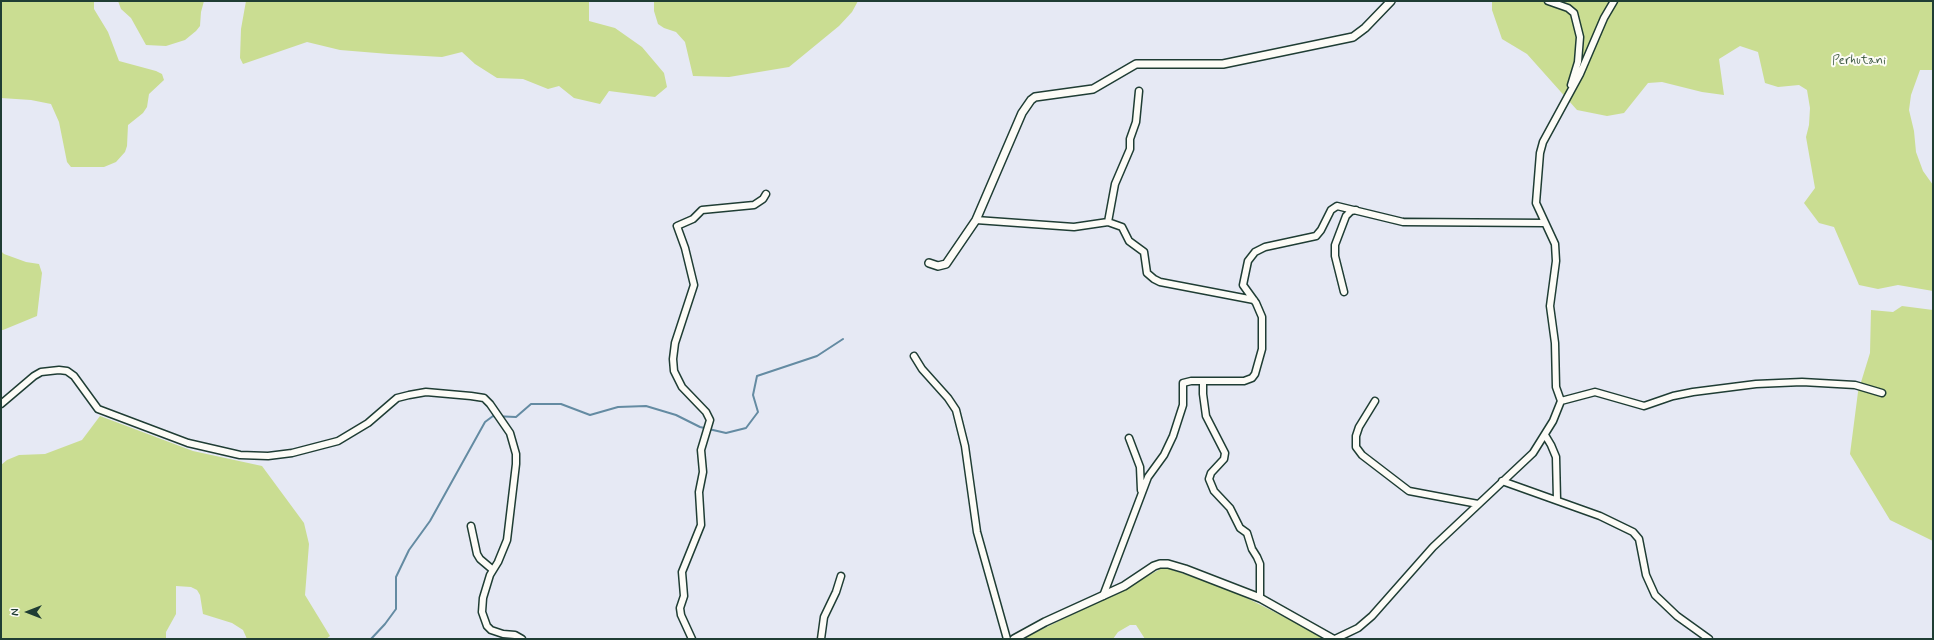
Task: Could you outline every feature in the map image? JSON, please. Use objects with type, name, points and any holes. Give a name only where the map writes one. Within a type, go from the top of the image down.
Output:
[{"type":"street","points":[[929,263],[938,266],[946,264],[976,220],[1022,112],[1035,97],[1093,89],[1136,64],[1223,64],[1353,37],[1365,28],[1391,1]]},
{"type":"street","points":[[1548,1],[1568,8],[1574,13],[1580,37],[1578,62],[1569,94]]},
{"type":"street","points":[[1014,639],[1045,622],[1130,583],[1154,566],[1168,564],[1260,598],[1334,639],[1358,628],[1375,614],[1422,558],[1533,453],[1545,435],[1561,401],[1556,387],[1555,343],[1550,306],[1556,248],[1555,241],[1536,203],[1540,153],[1543,142],[1569,94],[1614,1]]},
{"type":"street","points":[[1108,222],[1116,180],[1127,156],[1136,122],[1139,91]]},
{"type":"street","points":[[692,639],[681,615],[680,608],[684,596],[682,572],[700,525],[699,492],[703,472],[701,450],[710,426],[709,416],[682,387],[674,371],[673,353],[675,343],[694,285],[685,248],[677,226],[693,219],[702,210],[754,205],[763,199],[766,194]]},
{"type":"street","points":[[1104,596],[1148,477],[1164,455],[1173,436],[1183,405],[1183,383],[1191,381],[1244,381],[1252,378],[1255,374],[1262,349],[1263,329],[1261,312],[1254,300],[1244,288],[1243,283],[1248,261],[1255,252],[1265,247],[1316,236],[1321,230],[1331,210],[1335,207],[1356,210],[1403,222],[1545,223]]},
{"type":"street","points":[[1344,292],[1335,256],[1335,245],[1346,216],[1351,211],[1356,210]]},
{"type":"street","points":[[976,220],[1074,227],[1108,222],[1122,227],[1129,241],[1144,252],[1147,273],[1154,279],[1160,282],[1254,300]]},
{"type":"street","points":[[914,356],[922,369],[948,398],[956,410],[965,446],[977,532],[1007,639]]},
{"type":"street","points":[[1,404],[41,372],[49,370],[63,370],[67,371],[79,381],[98,409],[195,445],[240,455],[268,456],[292,453],[338,441],[368,423],[397,398],[426,392],[484,398],[504,424],[514,444],[516,454],[516,474],[508,540],[493,570],[482,605],[484,620],[487,626],[495,633],[515,635],[522,639]]},
{"type":"street","points":[[1203,381],[1206,416],[1225,453],[1224,460],[1211,473],[1209,479],[1216,495],[1230,508],[1240,528],[1247,533],[1252,549],[1260,564],[1260,598]]},
{"type":"street","points":[[1561,401],[1595,392],[1644,406],[1673,396],[1693,392],[1756,384],[1802,382],[1855,385],[1882,393]]},
{"type":"street","points":[[1375,401],[1359,427],[1356,436],[1356,447],[1362,455],[1409,491],[1478,504]]},
{"type":"street","points":[[1545,435],[1552,445],[1556,457],[1557,500]]},
{"type":"street","points":[[1130,438],[1140,467],[1142,494]]},
{"type":"street","points":[[1502,481],[1557,500],[1633,532],[1639,539],[1646,575],[1655,595],[1676,616],[1709,639]]},
{"type":"street","points":[[471,526],[477,554],[480,559],[493,570]]},
{"type":"street","points":[[821,639],[824,617],[842,576]]},
{"type":"green space","points":[[1,1],[94,1],[94,9],[108,32],[119,61],[162,74],[164,80],[149,94],[147,107],[143,113],[128,125],[127,146],[125,152],[116,162],[104,167],[71,167],[67,162],[59,122],[51,104],[31,100],[1,98]]},
{"type":"green space","points":[[118,1],[204,1],[201,12],[200,26],[196,31],[185,40],[166,46],[146,45],[131,18],[121,9]]},
{"type":"green space","points":[[246,1],[589,1],[589,21],[615,28],[642,47],[664,73],[667,87],[655,97],[609,91],[600,104],[574,98],[559,86],[548,89],[523,79],[497,78],[475,64],[462,52],[442,57],[389,54],[340,50],[307,42],[243,64],[240,58],[241,29]]},
{"type":"green space","points":[[654,1],[858,1],[852,12],[839,26],[789,67],[729,77],[693,76],[685,42],[676,32],[664,28],[658,24],[654,11]]},
{"type":"green space","name":"Perhutani","points":[[1492,1],[1933,1],[1933,81],[1932,70],[1920,70],[1911,95],[1909,110],[1914,131],[1916,152],[1923,171],[1933,185],[1933,291],[1898,285],[1878,289],[1859,285],[1834,227],[1819,223],[1804,203],[1815,188],[1806,137],[1809,125],[1810,108],[1807,90],[1799,85],[1778,87],[1765,83],[1758,52],[1740,46],[1719,59],[1724,95],[1702,92],[1662,82],[1648,83],[1624,113],[1607,116],[1577,110],[1527,54],[1502,39],[1492,10]]},
{"type":"green space","points":[[1,251],[4,254],[26,262],[39,264],[42,273],[37,316],[3,330],[1,330]]},
{"type":"green space","points":[[1902,306],[1933,310],[1933,541],[1890,520],[1850,454],[1858,392],[1870,353],[1871,310],[1893,312]]},
{"type":"green space","points":[[100,416],[193,451],[262,466],[304,523],[309,544],[305,595],[330,636],[326,639],[247,639],[243,630],[232,623],[203,614],[200,595],[197,590],[191,587],[176,586],[176,614],[166,632],[166,639],[1,639],[1,465],[7,460],[19,455],[45,454],[82,440]]},
{"type":"green space","points":[[1164,567],[1233,591],[1324,639],[1145,639],[1136,625],[1130,625],[1118,632],[1113,639],[1022,639],[1117,593]]},
{"type":"waterway","points":[[371,639],[396,609],[396,577],[409,550],[430,521],[485,422],[493,416],[516,417],[531,404],[561,404],[590,415],[618,407],[646,406],[676,415],[700,427],[726,433],[746,428],[758,412],[753,395],[757,376],[817,356],[843,339]]}]
